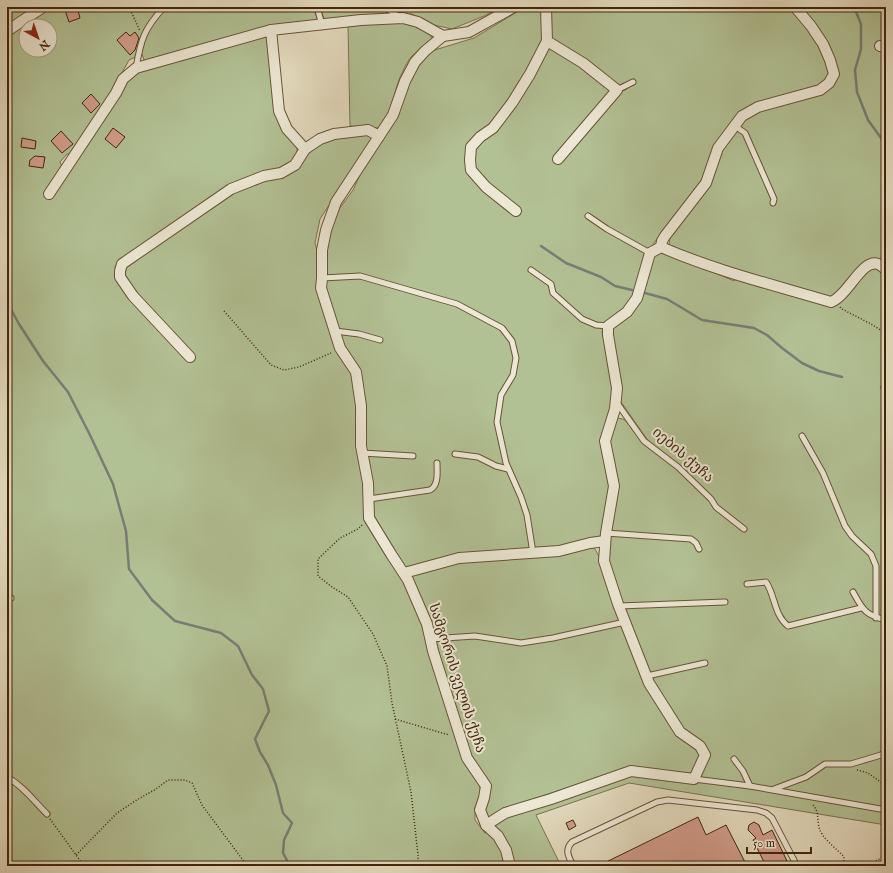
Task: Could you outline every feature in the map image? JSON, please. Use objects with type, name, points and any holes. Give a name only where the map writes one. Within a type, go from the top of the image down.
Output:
[{"type":"street","points":[[7,31],[42,7]]},
{"type":"street","points":[[369,518],[368,483],[361,446],[361,406],[356,372],[340,348],[321,288],[322,250],[326,230],[336,202],[392,115],[405,81],[415,62],[425,51],[443,36],[469,32],[514,7]]},
{"type":"street","points":[[516,211],[486,187],[471,170],[471,147],[480,137],[493,128],[512,103],[530,74],[547,41],[546,7]]},
{"type":"street","points":[[661,247],[665,236],[706,183],[718,148],[742,116],[758,107],[820,90],[829,83],[834,74],[823,44],[811,26],[795,7]]},
{"type":"street","points":[[49,194],[112,99],[123,79],[136,68],[271,30],[361,20],[403,18],[418,22],[443,36]]},
{"type":"street","points":[[271,30],[279,111],[287,130],[305,149]]},
{"type":"street","points":[[547,41],[583,63],[617,90],[558,159]]},
{"type":"street","points":[[190,357],[133,296],[120,278],[122,264],[231,189],[264,176],[282,173],[295,165],[305,149],[320,140],[334,134],[368,130],[379,136]]},
{"type":"street","points":[[486,824],[505,813],[551,799],[631,771],[694,779],[705,755],[700,746],[680,732],[649,683],[619,606],[604,561],[614,486],[605,441],[615,409],[617,388],[608,335],[608,326],[627,312],[637,298],[650,253],[661,247]]},
{"type":"street","points":[[661,247],[687,258],[740,276],[831,302],[836,300],[853,282],[862,268],[871,264],[878,264],[886,270]]},
{"type":"street","name":"სამგორის ველის ქუჩა","points":[[369,518],[408,580],[427,624],[430,639],[467,758],[486,786],[480,810],[486,824],[498,836],[504,846],[510,866]]},
{"type":"street","points":[[404,573],[459,558],[559,551],[598,541],[606,537]]},
{"type":"lane","points":[[136,68],[141,42],[150,22],[164,7]]},
{"type":"lane","points":[[316,7],[322,25]]},
{"type":"lane","points":[[384,7],[403,18]]},
{"type":"lane","points":[[617,90],[632,82]]},
{"type":"lane","points":[[735,126],[745,133],[774,199],[773,203]]},
{"type":"lane","points":[[588,216],[606,230],[650,253]]},
{"type":"lane","points":[[531,270],[551,284],[554,293],[582,319],[596,325],[608,326]]},
{"type":"lane","points":[[322,278],[360,276],[457,304],[502,328],[512,341],[516,358],[513,376],[501,395],[497,422],[508,469],[521,497],[527,515],[533,553]]},
{"type":"lane","points":[[335,331],[359,334],[380,340]]},
{"type":"lane","name":"იების ქუჩა","points":[[616,402],[644,441],[678,467],[711,499],[716,507],[744,529]]},
{"type":"lane","points":[[802,436],[823,473],[845,526],[852,536],[871,554],[876,566],[876,618]]},
{"type":"lane","points":[[362,453],[413,456]]},
{"type":"lane","points":[[455,454],[478,457],[496,466],[508,469]]},
{"type":"lane","points":[[369,499],[435,488],[438,463]]},
{"type":"lane","points":[[606,537],[691,539],[696,543],[699,549]]},
{"type":"lane","points":[[747,584],[766,582],[780,616],[784,623],[788,626],[861,608]]},
{"type":"lane","points":[[853,592],[861,608],[871,616],[886,620]]},
{"type":"lane","points":[[619,606],[725,602]]},
{"type":"lane","points":[[430,639],[475,636],[521,643],[553,638],[625,622]]},
{"type":"lane","points":[[647,676],[705,663]]},
{"type":"lane","points":[[773,790],[806,777],[825,764],[851,764],[881,755],[886,751]]},
{"type":"lane","points":[[734,759],[743,771],[750,786]]},
{"type":"lane","points":[[7,777],[26,792],[47,814]]},
{"type":"lane","points":[[694,779],[806,795],[886,810]]},
{"type":"lane","points":[[573,866],[567,854],[568,848],[572,842],[657,802],[668,800],[757,810],[766,813],[772,818],[797,866]]},
{"type":"path","points":[[129,7],[143,38]]},
{"type":"path","points":[[836,300],[842,309],[874,325],[886,334]]},
{"type":"path","points":[[224,311],[271,365],[284,370],[299,367],[340,348]]},
{"type":"path","points":[[369,518],[358,529],[340,538],[318,559],[318,576],[348,597],[372,634],[387,666],[395,719],[411,792],[418,866]]},
{"type":"path","points":[[395,719],[460,738]]},
{"type":"path","points":[[844,764],[868,774],[884,783],[886,786]]},
{"type":"path","points":[[76,855],[117,813],[168,780],[185,780],[192,783],[202,805],[245,863]]},
{"type":"path","points":[[806,795],[818,811],[818,823],[822,834],[844,857],[843,866]]},
{"type":"path","points":[[47,814],[84,866]]},
{"type":"path","points":[[865,866],[886,856]]},
{"type":"green space","points":[[7,7],[39,7],[23,18],[18,18],[18,21],[7,29]]},
{"type":"green space","points":[[47,7],[313,7],[318,21],[270,26],[145,63],[142,54],[129,60],[107,100],[71,154],[67,154],[60,162],[63,169],[45,195],[51,197],[124,86],[135,75],[157,65],[269,34],[277,112],[285,131],[297,147],[295,160],[291,164],[260,174],[223,192],[115,266],[118,279],[133,301],[135,296],[123,275],[123,269],[129,263],[176,233],[199,214],[241,188],[268,177],[282,177],[294,169],[309,152],[319,144],[336,137],[366,135],[373,138],[320,219],[315,243],[320,262],[317,287],[340,356],[354,375],[356,392],[357,442],[364,474],[366,518],[388,558],[406,580],[415,603],[466,766],[479,782],[481,795],[475,808],[475,820],[485,833],[508,817],[632,774],[694,783],[709,757],[702,741],[697,742],[682,731],[652,682],[620,605],[606,560],[616,486],[616,471],[610,450],[610,434],[613,421],[617,418],[623,419],[628,423],[643,443],[677,468],[708,499],[712,496],[679,465],[649,442],[619,399],[619,387],[610,340],[611,329],[630,313],[635,306],[653,256],[662,250],[734,281],[738,277],[828,305],[837,302],[844,296],[862,274],[868,270],[876,269],[886,272],[886,825],[629,783],[536,815],[561,866],[7,866],[7,38],[18,25],[18,58],[58,58],[58,18],[29,18]]},
{"type":"green space","points":[[320,7],[501,7],[484,16],[452,29],[434,25],[412,14],[373,15],[325,22]]},
{"type":"green space","points":[[525,7],[541,7],[542,44],[521,84],[472,153],[549,47],[554,47],[609,87],[610,94],[618,93],[627,89],[624,83],[616,87],[549,37],[549,7],[788,7],[807,26],[824,51],[829,73],[827,80],[817,88],[741,113],[703,183],[673,222],[663,230],[648,252],[633,298],[623,311],[606,322],[602,332],[608,354],[613,383],[613,402],[602,440],[611,484],[603,531],[599,538],[570,545],[405,568],[373,519],[364,447],[364,405],[325,290],[325,250],[337,212],[353,190],[415,68],[428,52],[474,38]]},
{"type":"green space","points":[[799,7],[886,7],[886,266],[880,261],[833,300],[733,271],[669,246],[670,237],[721,148],[736,127],[746,132],[738,126],[760,108],[824,91],[837,75]]},
{"type":"green space","points":[[399,22],[427,30],[432,38],[411,57],[405,67],[387,115],[378,128],[350,126],[348,25]]},
{"type":"green space","points":[[590,545],[595,549],[601,560],[642,674],[700,755],[691,776],[632,767],[530,800],[489,820],[483,809],[487,798],[471,759],[449,694],[434,636],[407,574],[461,560]]},
{"type":"building","points":[[64,7],[77,7],[80,18],[69,22]]},
{"type":"building","points":[[126,32],[130,36],[135,32],[139,38],[135,50],[130,55],[117,40]]},
{"type":"building","points":[[91,94],[100,104],[91,113],[82,103]]},
{"type":"building","points":[[113,128],[125,137],[116,148],[105,139]]},
{"type":"building","points":[[61,131],[73,144],[62,153],[51,141]]},
{"type":"building","points":[[22,138],[36,141],[35,149],[21,147]]},
{"type":"building","points":[[35,156],[45,157],[43,168],[29,166],[30,160]]},
{"type":"building","points":[[698,817],[706,835],[726,825],[747,866],[598,866]]},
{"type":"building","points":[[573,820],[576,826],[569,830],[566,823]]},
{"type":"building","points":[[754,822],[759,825],[763,835],[772,830],[787,861],[777,866],[766,866],[753,840],[756,838],[748,830],[749,825]]},
{"type":"waterway","points":[[854,7],[861,24],[861,49],[855,70],[857,92],[868,120],[886,145]]},
{"type":"waterway","points":[[541,246],[566,263],[601,277],[615,286],[632,290]]},
{"type":"waterway","points":[[645,293],[667,299],[702,320],[754,328],[767,335],[802,363],[819,371],[842,377]]},
{"type":"waterway","points":[[7,302],[19,324],[43,361],[68,392],[113,484],[126,531],[129,569],[152,600],[175,621],[221,633],[238,646],[252,675],[263,689],[269,711],[255,739],[276,785],[283,813],[292,823],[284,840],[283,853],[290,866]]},
{"type":"waterway","points":[[881,387],[886,395]]}]
